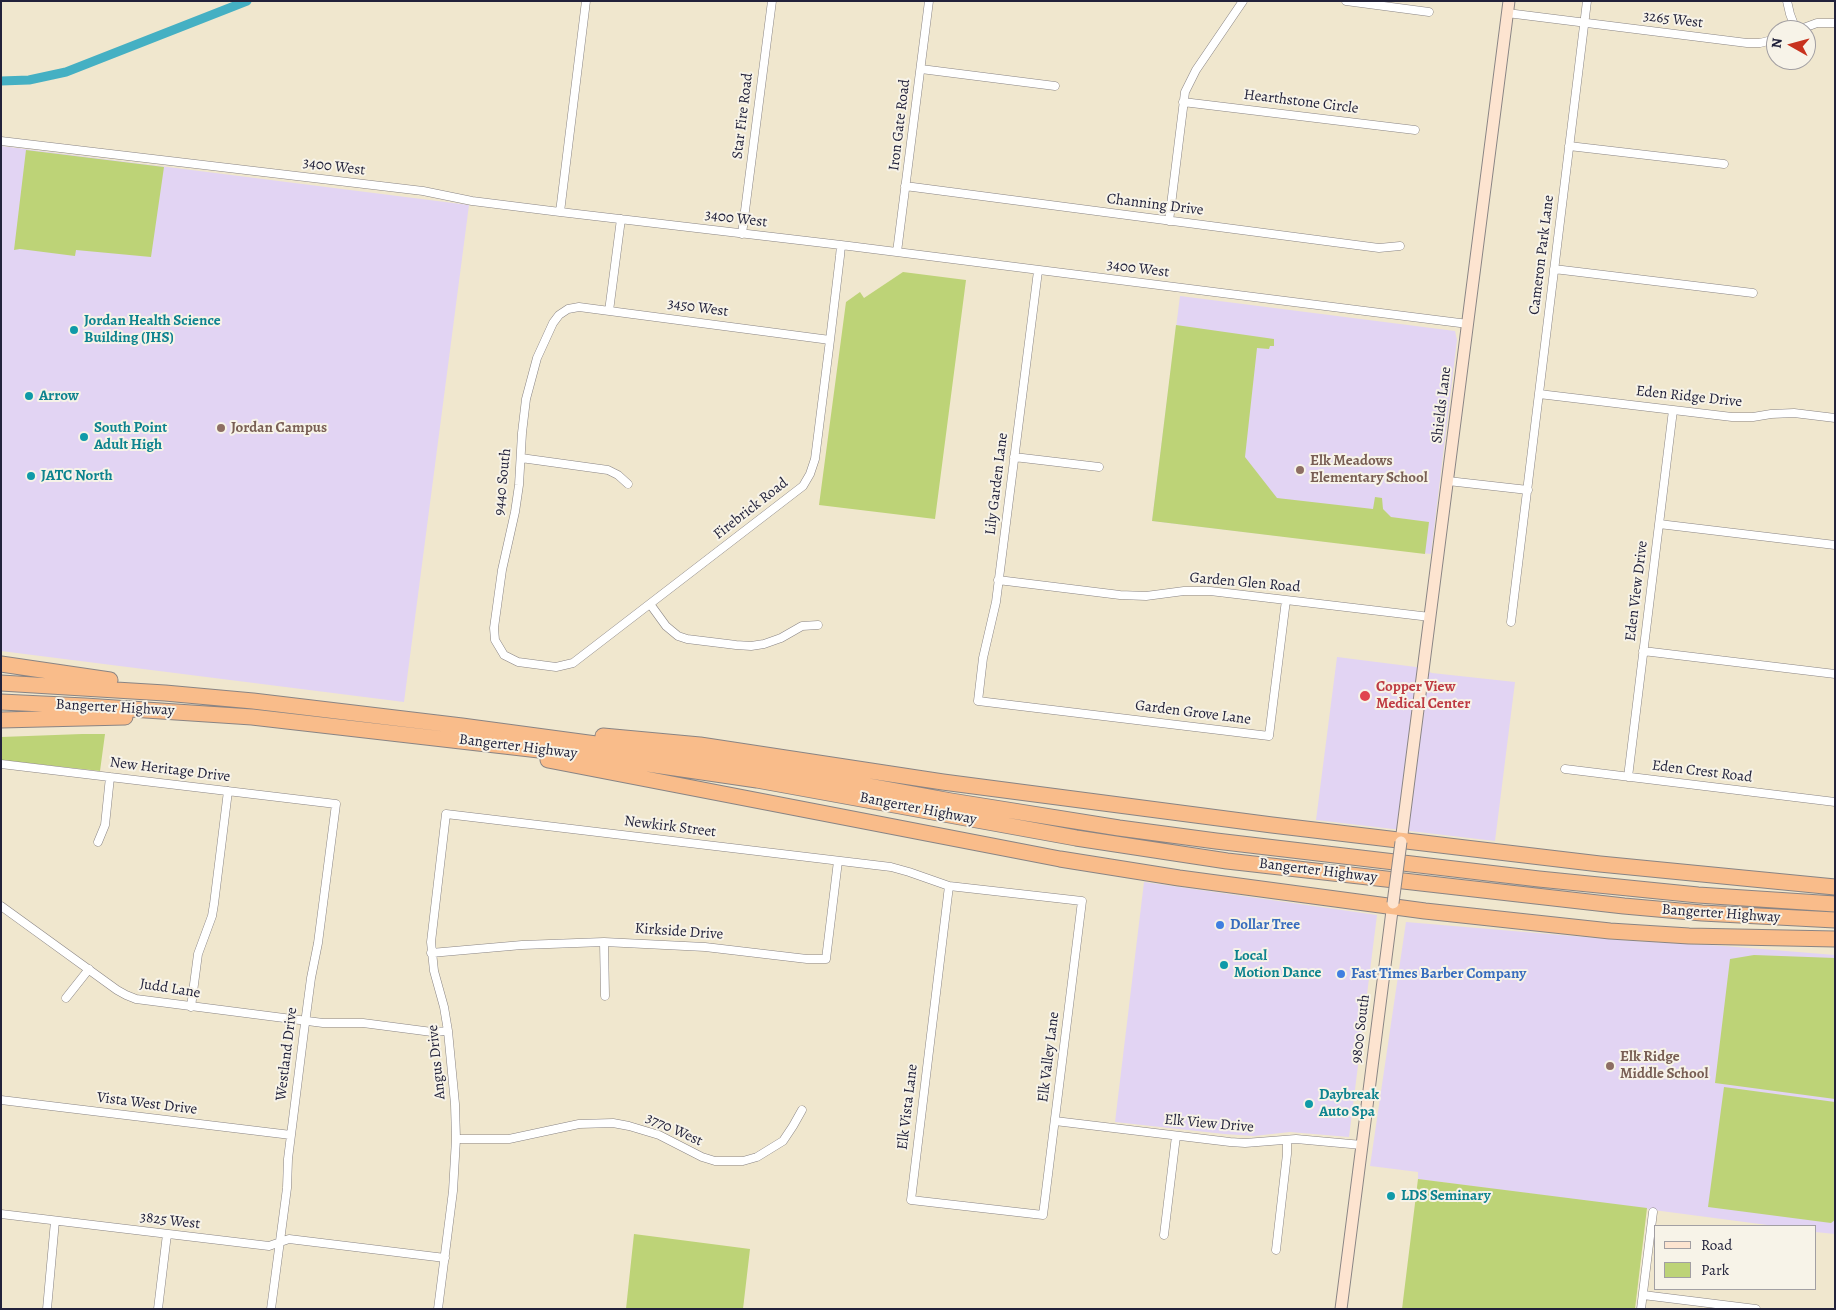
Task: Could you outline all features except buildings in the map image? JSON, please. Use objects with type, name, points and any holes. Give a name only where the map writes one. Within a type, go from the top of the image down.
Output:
[{"type":"highway","points":[[1,664],[253,701]]},
{"type":"highway","name":"Bangerter Highway","points":[[1,683],[135,691],[253,701],[462,726],[752,765],[951,801],[1206,840],[1539,879],[1708,896],[1835,904]]},
{"type":"highway","name":"Bangerter Highway","points":[[1,702],[252,717],[454,740],[693,769],[1076,838],[1228,861],[1634,907],[1835,920]]},
{"type":"highway","points":[[1,720],[100,717],[252,717]]},
{"type":"highway","points":[[462,726],[700,745],[943,782],[1401,841],[1591,863],[1835,887]]},
{"type":"highway","points":[[454,740],[1060,860],[1152,874],[1392,905],[1646,934],[1835,939]]},
{"type":"main road","name":"Shields Lane","points":[[1401,841],[1508,7]]},
{"type":"main road","name":"9800 South","points":[[1341,1309],[1401,841]]},
{"type":"street","points":[[560,212],[586,1]]},
{"type":"street","name":"Star Fire Road","points":[[742,234],[772,1]]},
{"type":"street","name":"Iron Gate Road","points":[[897,252],[930,1]]},
{"type":"street","points":[[1169,221],[1183,102],[1189,82],[1243,1]]},
{"type":"street","points":[[1346,1],[1429,12]]},
{"type":"street","name":"Cameron Park Lane","points":[[1511,622],[1587,1]]},
{"type":"street","points":[[1788,1],[1793,20]]},
{"type":"street","name":"3265 West","points":[[1508,7],[1584,23],[1747,43],[1766,42]]},
{"type":"street","points":[[1816,23],[1835,23]]},
{"type":"street","points":[[921,69],[1055,86]]},
{"type":"street","name":"Hearthstone Circle","points":[[1183,102],[1415,130]]},
{"type":"street","name":"3400 West","points":[[1,141],[423,191],[560,212],[842,245],[1468,324]]},
{"type":"street","points":[[1569,146],[1724,164]]},
{"type":"street","name":"Channing Drive","points":[[905,186],[1379,248],[1400,246]]},
{"type":"street","points":[[609,310],[621,219]]},
{"type":"street","name":"Firebrick Road","points":[[508,658],[518,662],[551,666],[569,665],[798,490],[806,481],[814,459],[842,245]]},
{"type":"street","points":[[1554,269],[1753,293]]},
{"type":"street","name":"Lily Garden Lane","points":[[978,701],[983,658],[992,621],[998,580],[1038,271]]},
{"type":"street","name":"3450 West","points":[[563,312],[579,307],[609,310],[830,340]]},
{"type":"street","name":"9440 South","points":[[508,658],[497,646],[494,628],[502,570],[517,500],[523,416],[532,372],[553,322],[563,312]]},
{"type":"street","name":"Eden Ridge Drive","points":[[1539,394],[1743,418],[1783,412],[1835,418]]},
{"type":"street","name":"Eden View Drive","points":[[1628,776],[1673,410]]},
{"type":"street","points":[[1014,457],[1098,467]]},
{"type":"street","points":[[521,458],[608,470],[618,475],[628,484]]},
{"type":"street","points":[[1448,480],[1528,490]]},
{"type":"street","points":[[1659,524],[1835,545]]},
{"type":"street","name":"Garden Glen Road","points":[[998,580],[1120,596],[1197,591],[1430,617]]},
{"type":"street","name":"Garden Grove Lane","points":[[978,701],[1269,736],[1286,600]]},
{"type":"street","points":[[650,604],[666,626],[678,636],[687,639],[751,646],[764,644],[780,638],[802,626],[818,625]]},
{"type":"street","points":[[1643,650],[1835,674]]},
{"type":"street","name":"New Heritage Drive","points":[[1,764],[336,804]]},
{"type":"street","name":"Eden Crest Road","points":[[1565,769],[1835,802]]},
{"type":"street","points":[[98,842],[104,825],[110,777]]},
{"type":"street","points":[[191,1007],[198,954],[213,910],[228,791]]},
{"type":"street","name":"Westland Drive","points":[[271,1309],[287,1188],[290,1135],[336,804]]},
{"type":"street","name":"Newkirk Street","points":[[446,814],[890,868],[909,872],[949,886],[1082,901]]},
{"type":"street","name":"Angus Drive","points":[[438,1309],[453,1191],[456,1139],[453,1078],[448,1031],[431,953],[431,930],[446,814]]},
{"type":"street","name":"Kirkside Drive","points":[[431,953],[522,944],[604,942],[688,946],[807,959],[826,959],[838,861]]},
{"type":"street","name":"Elk Vista Lane","points":[[949,886],[911,1200],[1043,1215]]},
{"type":"street","name":"Elk Valley Lane","points":[[1043,1215],[1082,901]]},
{"type":"street","name":"Judd Lane","points":[[1,906],[126,996],[191,1007],[323,1023],[363,1023],[432,1032],[448,1031]]},
{"type":"street","points":[[604,942],[605,996]]},
{"type":"street","points":[[66,998],[88,969]]},
{"type":"street","name":"Vista West Drive","points":[[1,1100],[290,1135]]},
{"type":"street","name":"3770 West","points":[[456,1139],[509,1139],[579,1124],[613,1123],[645,1130],[702,1157],[715,1161],[743,1161],[757,1157],[783,1141],[802,1110]]},
{"type":"street","name":"Elk View Drive","points":[[1055,1121],[1245,1143],[1306,1140],[1362,1145]]},
{"type":"street","points":[[1164,1234],[1176,1136]]},
{"type":"street","points":[[1276,1250],[1287,1140]]},
{"type":"street","points":[[1641,1309],[1654,1212]]},
{"type":"street","name":"3825 West","points":[[1,1214],[269,1246],[289,1239],[445,1258]]},
{"type":"street","points":[[47,1309],[55,1221]]},
{"type":"street","points":[[158,1309],[167,1234]]},
{"type":"street","points":[[1643,1295],[1756,1309]]},
{"type":"shaded area","name":"Jordan Campus","points":[[1,146],[469,205],[404,702],[1,651]]},
{"type":"shaded area","name":"Elk Meadows Elementary School","points":[[1180,296],[1455,331],[1457,340],[1431,554],[1152,521]]},
{"type":"shaded area","points":[[1337,657],[1416,667],[1432,673],[1515,682],[1495,841],[1316,820]]},
{"type":"shaded area","points":[[1144,882],[1377,915],[1349,1137],[1290,1132],[1254,1136],[1115,1122]]},
{"type":"shaded area","name":"Elk Ridge Middle School","points":[[1406,922],[1632,941],[1835,955],[1835,1234],[1816,1232],[1816,1225],[1767,1225],[1418,1179],[1418,1172],[1370,1166]]},
{"type":"green space","points":[[26,150],[164,167],[151,257],[76,250],[75,256],[20,249],[14,250]]},
{"type":"green space","points":[[903,272],[966,280],[935,519],[819,505],[846,302],[860,292],[864,298]]},
{"type":"green space","points":[[1176,325],[1274,339],[1274,346],[1270,346],[1269,349],[1257,348],[1245,457],[1277,498],[1373,509],[1375,497],[1382,498],[1383,509],[1391,517],[1429,522],[1425,554],[1152,521]]},
{"type":"green space","points":[[105,734],[100,771],[1,760],[1,737]]},
{"type":"green space","points":[[1754,955],[1835,958],[1835,1099],[1715,1083],[1730,959]]},
{"type":"green space","points":[[1724,1087],[1835,1102],[1835,1220],[1831,1223],[1708,1207]]},
{"type":"green space","points":[[1418,1179],[1647,1208],[1635,1309],[1402,1309]]},
{"type":"green space","points":[[634,1234],[750,1249],[743,1309],[626,1309]]},
{"type":"waterway","points":[[1,81],[29,80],[66,72],[247,1]]},
{"type":"place","name":"Jordan Health Science Building (JHS)","points":[[74,330]]},
{"type":"place","name":"Arrow","points":[[29,396]]},
{"type":"place","name":"Jordan Campus","points":[[221,428]]},
{"type":"place","name":"South Point Adult High","points":[[84,437]]},
{"type":"place","name":"Elk Meadows Elementary School","points":[[1300,470]]},
{"type":"place","name":"JATC North","points":[[31,476]]},
{"type":"place","name":"Copper View Medical Center","points":[[1365,696]]},
{"type":"place","name":"Dollar Tree","points":[[1220,925]]},
{"type":"place","name":"Local Motion Dance","points":[[1224,965]]},
{"type":"place","name":"Fast Times Barber Company","points":[[1341,974]]},
{"type":"place","name":"Elk Ridge Middle School","points":[[1610,1066]]},
{"type":"place","name":"Daybreak Auto Spa","points":[[1309,1104]]},
{"type":"place","name":"LDS Seminary","points":[[1391,1196]]}]
